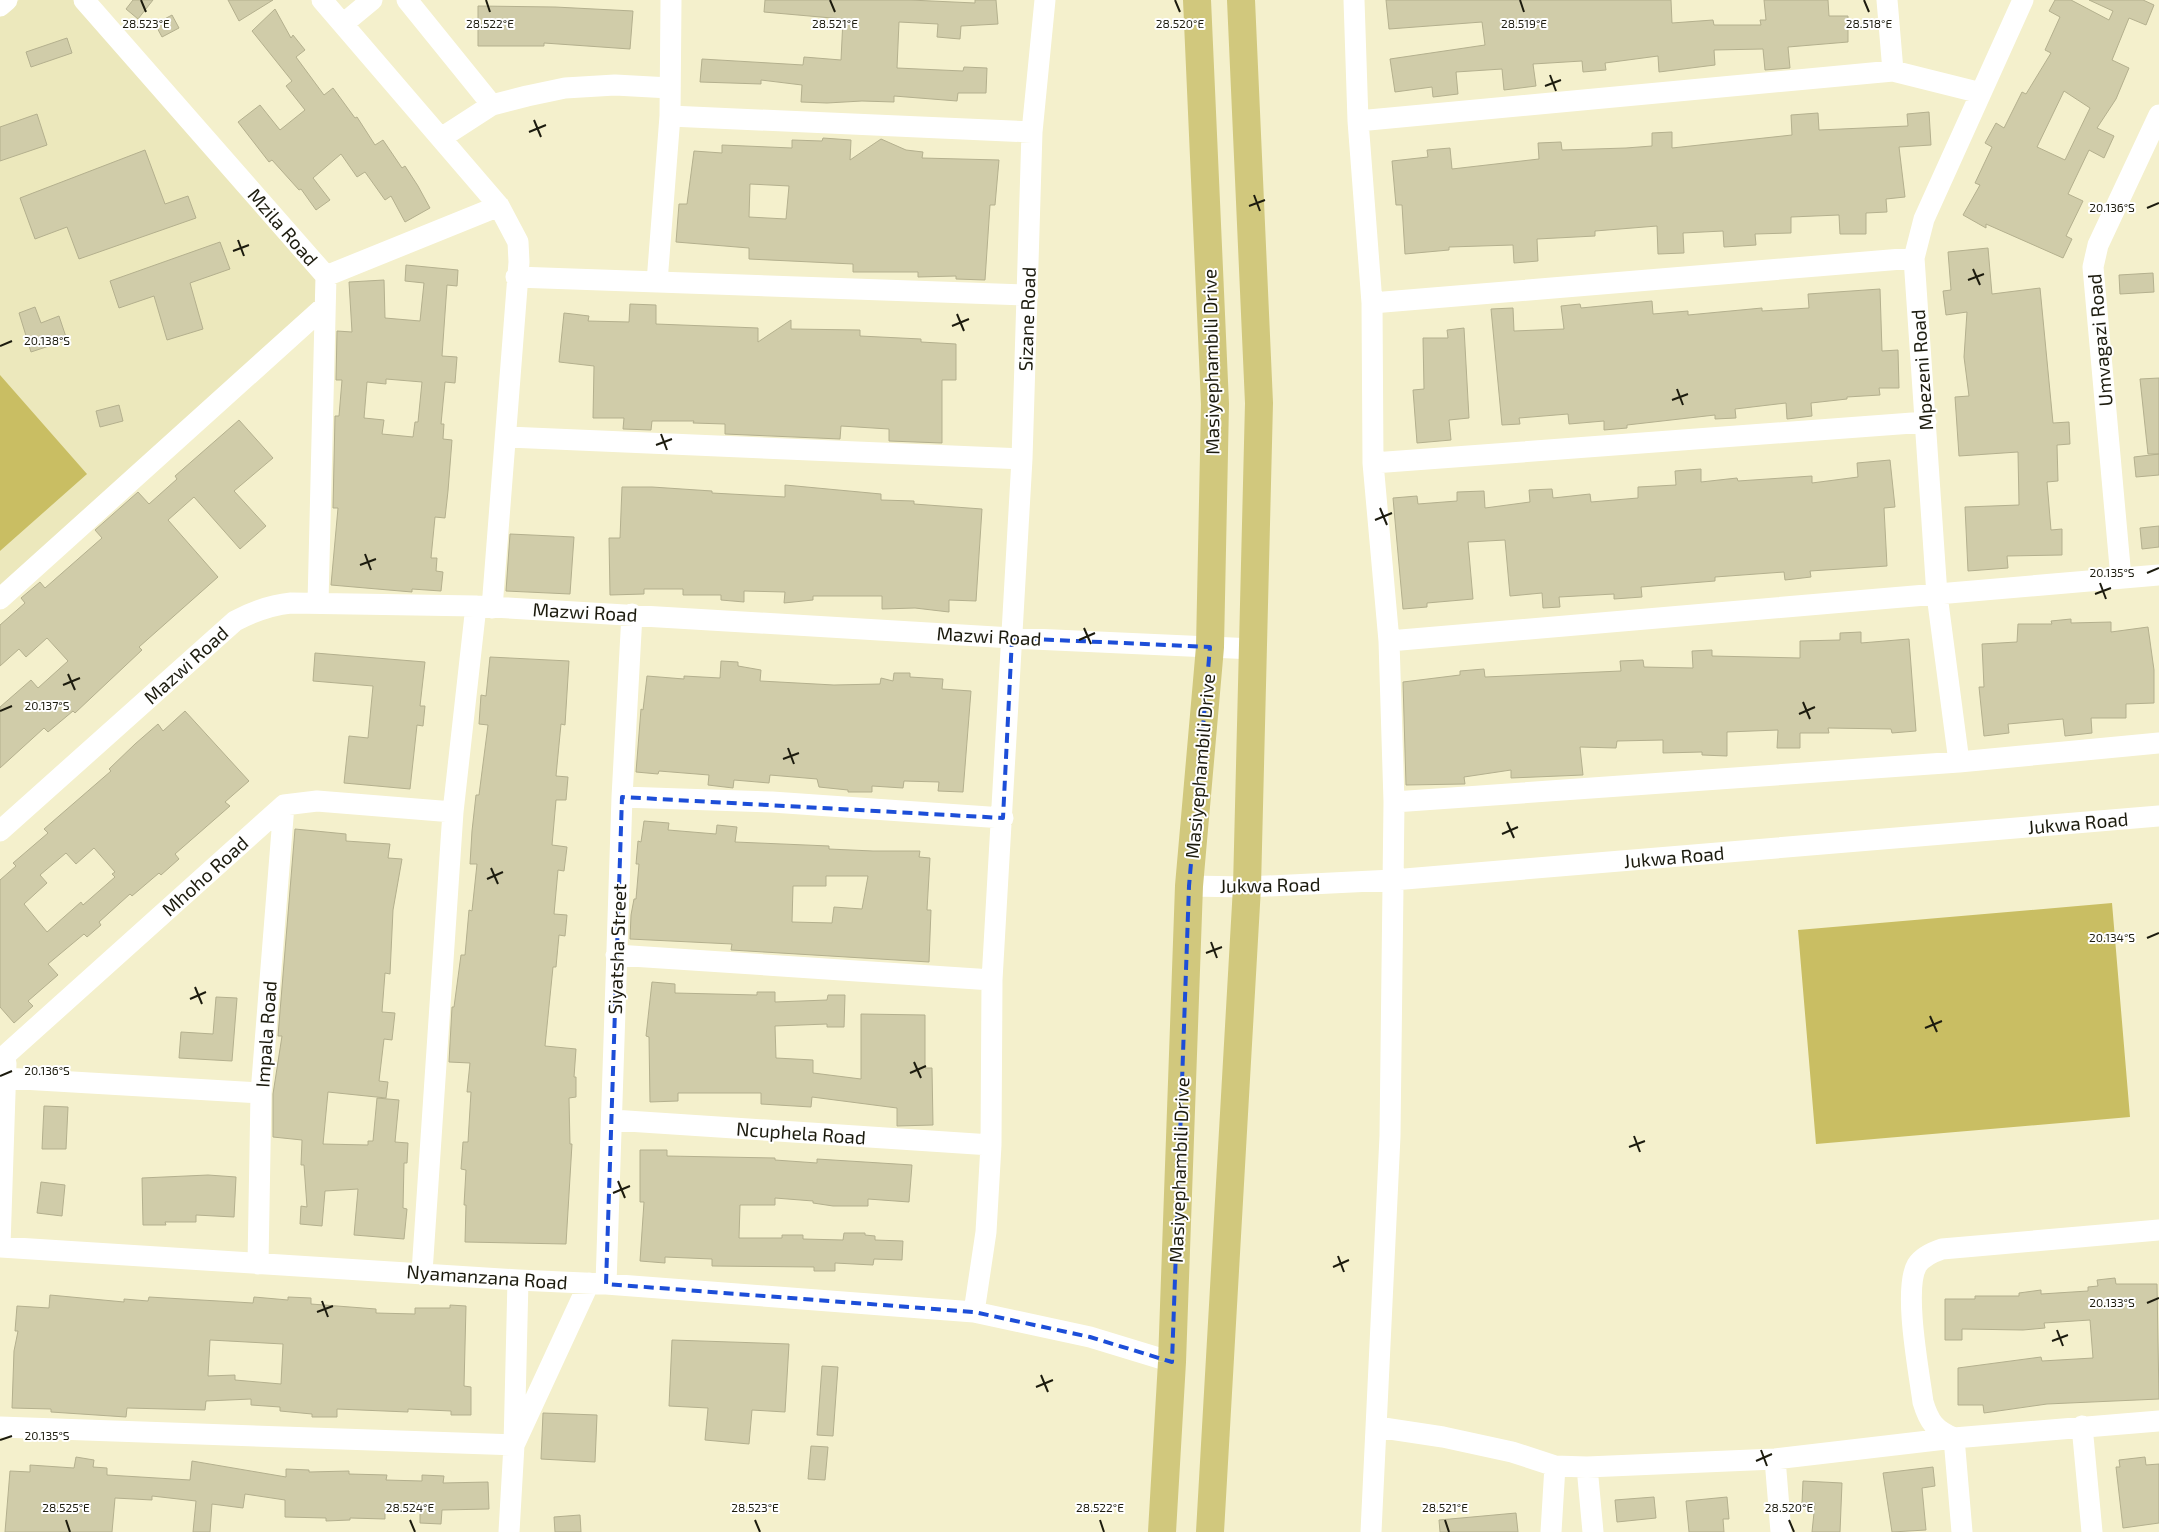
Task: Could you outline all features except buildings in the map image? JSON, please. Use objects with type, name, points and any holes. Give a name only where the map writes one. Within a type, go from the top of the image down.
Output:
[{"type":"main road","name":"Masiyephambili Drive","points":[[1162,1532],[1172,1362],[1189,886],[1210,647],[1215,404],[1197,0]]},
{"type":"main road","points":[[1210,1532],[1248,887],[1259,403],[1241,0]]},
{"type":"street","points":[[0,6],[7,0]]},
{"type":"street","name":"Mzila Road","points":[[84,0],[326,276],[318,604]]},
{"type":"street","points":[[322,0],[499,206],[518,242],[519,262],[516,277],[506,436],[484,607],[453,812],[422,1272]]},
{"type":"street","points":[[343,24],[372,0]]},
{"type":"street","points":[[407,0],[492,106]]},
{"type":"street","points":[[657,282],[670,116],[671,0]]},
{"type":"street","name":"Sizane Road","points":[[974,1312],[986,1232],[991,1145],[992,980],[1003,818],[1022,459],[1032,132],[1045,0]]},
{"type":"street","points":[[1354,0],[1358,121],[1372,303],[1374,463],[1389,640],[1394,802],[1390,1136],[1371,1532]]},
{"type":"street","points":[[1888,0],[1893,71]]},
{"type":"street","name":"Mpezeni Road","points":[[1959,762],[1937,595],[1914,258],[1924,219],[2023,0]]},
{"type":"street","points":[[1358,121],[1893,71],[1981,93]]},
{"type":"street","points":[[441,138],[492,106],[565,88],[615,85],[670,88]]},
{"type":"street","name":"Umvagazi Road","points":[[2121,578],[2093,267],[2098,245],[2159,115]]},
{"type":"street","points":[[670,116],[1032,132]]},
{"type":"street","points":[[326,276],[499,206]]},
{"type":"street","points":[[1372,303],[1914,258]]},
{"type":"street","points":[[516,277],[1028,295]]},
{"type":"street","points":[[0,599],[325,306]]},
{"type":"street","points":[[1374,463],[1926,422]]},
{"type":"street","points":[[506,436],[1022,459]]},
{"type":"street","points":[[1389,640],[2159,575]]},
{"type":"street","name":"Mazwi Road","points":[[0,831],[235,621],[256,610],[274,604],[484,607],[632,614],[1012,638],[1254,649]]},
{"type":"street","name":"Siyatsha Street","points":[[598,1283],[612,1120],[622,796],[632,614]]},
{"type":"street","points":[[1394,802],[1959,762],[2159,743]]},
{"type":"street","points":[[622,796],[772,802],[1003,818]]},
{"type":"street","points":[[284,806],[317,801],[453,812]]},
{"type":"street","name":"Mhoho Road","points":[[4,1063],[284,806]]},
{"type":"street","name":"Impala Road","points":[[258,1264],[261,1093],[284,806]]},
{"type":"street","name":"Jukwa Road","points":[[1189,886],[1248,887],[1393,880],[2159,816]]},
{"type":"street","points":[[616,955],[992,980]]},
{"type":"street","points":[[0,1246],[4,1063],[261,1093]]},
{"type":"street","name":"Ncuphela Road","points":[[612,1120],[991,1145]]},
{"type":"street","points":[[1954,1438],[1938,1432],[1926,1413],[1923,1402],[1910,1290],[1917,1265],[1928,1254],[1942,1249],[2159,1230]]},
{"type":"street","name":"Nyamanzana Road","points":[[0,1246],[258,1264],[598,1283],[974,1312],[1090,1337],[1172,1362]]},
{"type":"street","points":[[509,1532],[514,1445],[518,1280]]},
{"type":"street","points":[[514,1445],[598,1283]]},
{"type":"street","points":[[1377,1427],[1443,1436],[1512,1452],[1555,1466],[1587,1467],[1775,1459],[1954,1438],[2159,1421]]},
{"type":"street","points":[[2082,1426],[2092,1532]]},
{"type":"street","points":[[0,1427],[514,1445]]},
{"type":"street","points":[[1954,1438],[1962,1532]]},
{"type":"street","points":[[1775,1459],[1781,1532]]},
{"type":"street","points":[[1551,1532],[1555,1466]]},
{"type":"street","points":[[1587,1467],[1593,1532]]},
{"type":"highlighted area","points":[[1012,638],[1210,647],[1189,886],[1172,1362],[1090,1337],[974,1312],[606,1284],[622,797],[1003,818]]},
{"type":"shaded area","points":[[19,0],[75,0],[317,277],[315,304],[0,588],[0,17]]},
{"type":"shaded area","points":[[0,375],[87,474],[0,551]]},
{"type":"shaded area","points":[[2112,903],[2130,1117],[1816,1144],[1798,930]]}]
